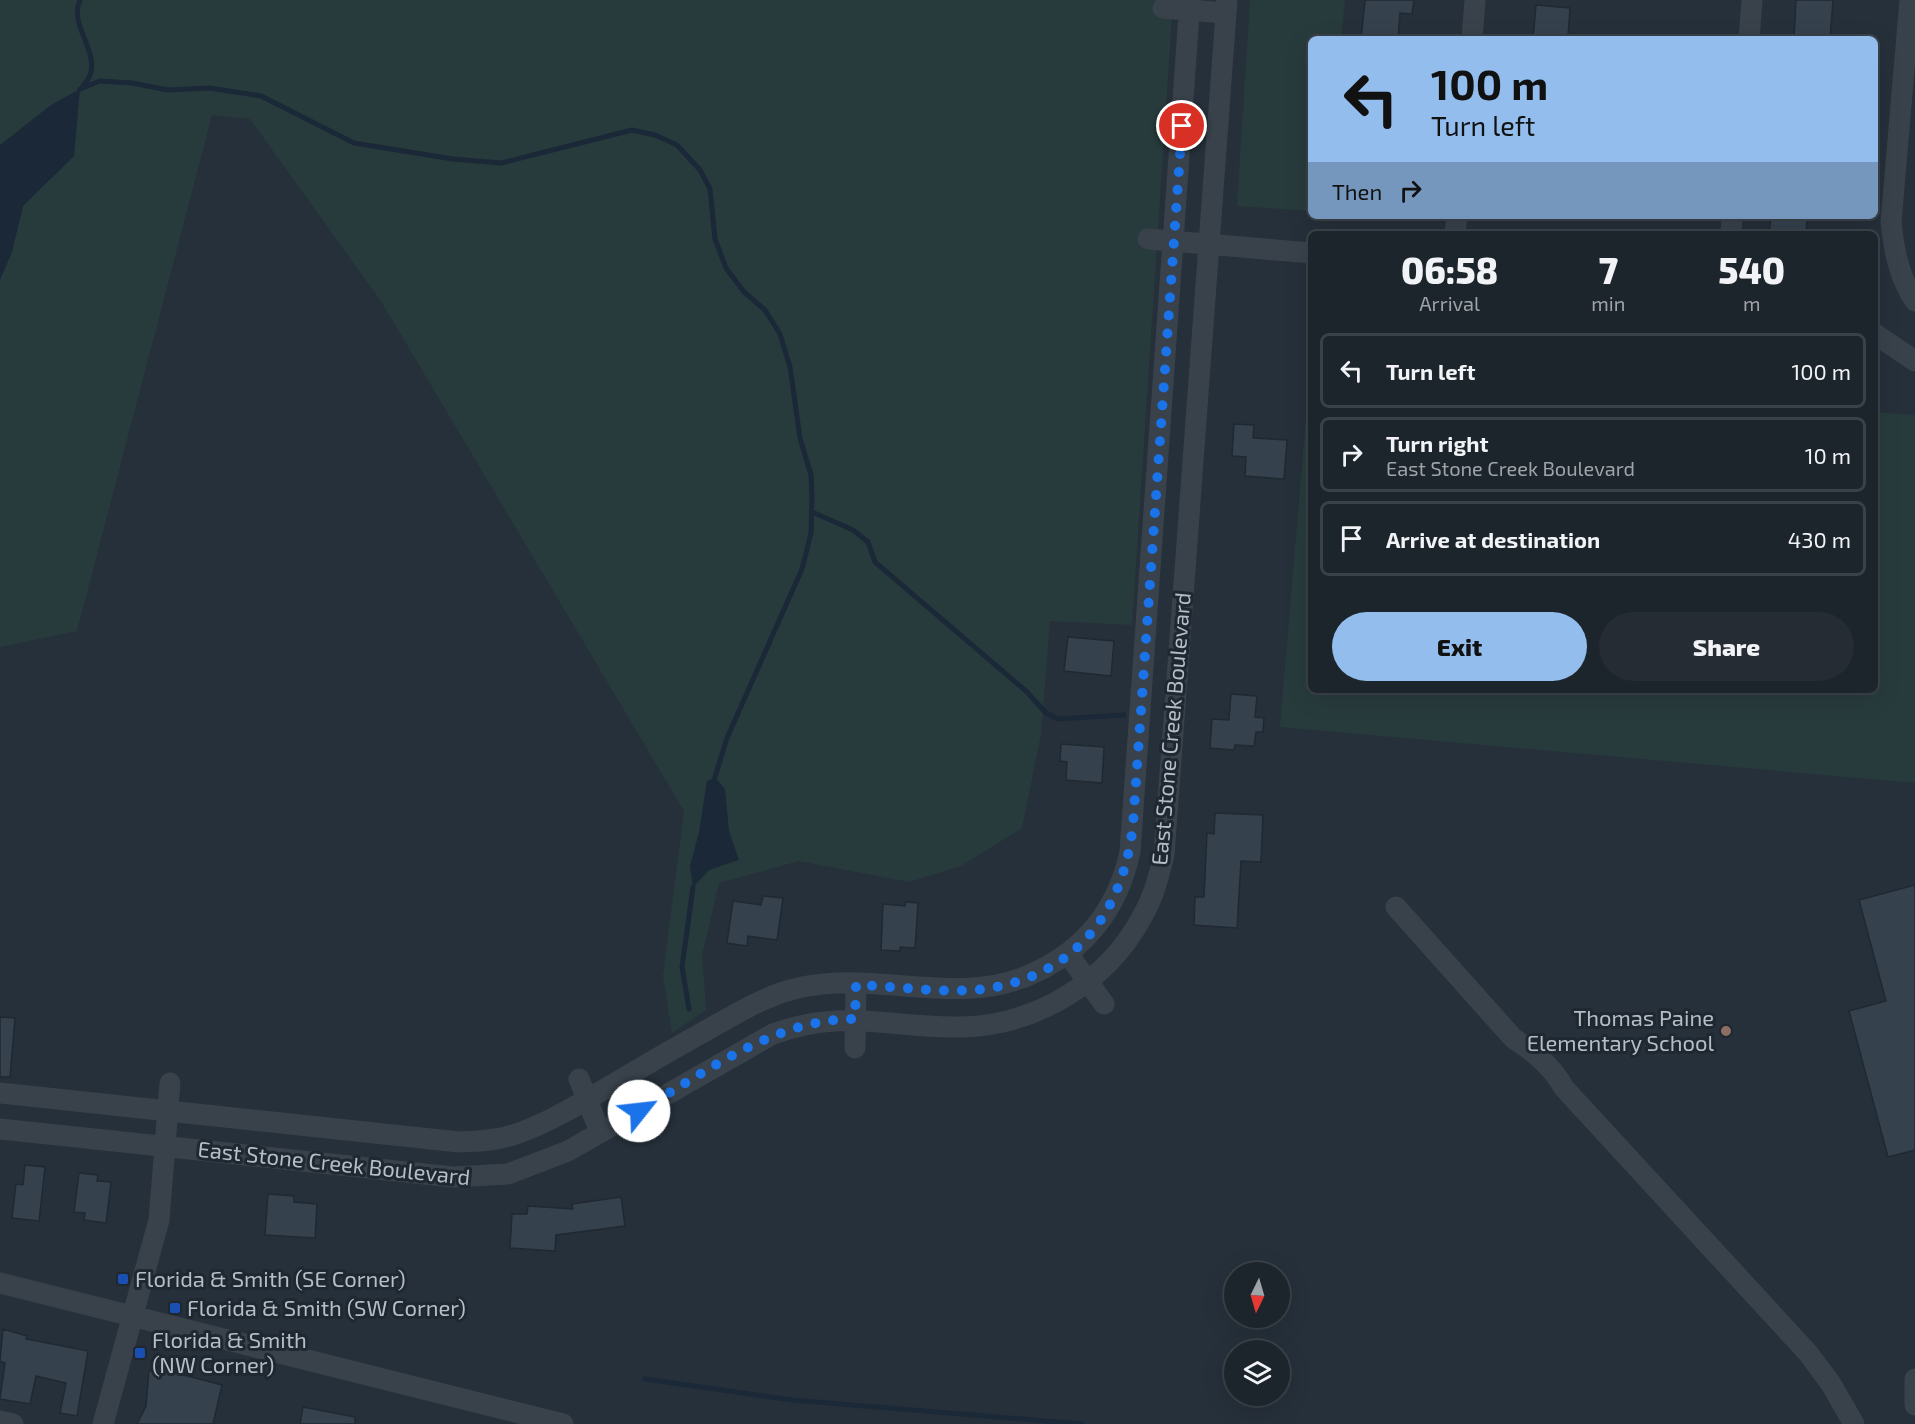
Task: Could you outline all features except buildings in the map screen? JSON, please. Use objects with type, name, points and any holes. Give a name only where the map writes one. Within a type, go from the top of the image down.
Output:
[{"type":"street","points":[[1472,36],[1475,0]]},
{"type":"street","points":[[1749,36],[1752,0]]},
{"type":"street","points":[[1910,0],[1891,222],[1893,249],[1903,280],[1915,301]]},
{"type":"street","points":[[1162,8],[1189,5],[1226,6]]},
{"type":"street","name":"East Stone Creek Boulevard","points":[[0,1093],[459,1142],[490,1141],[540,1125],[772,995],[827,984],[984,989],[1035,973],[1068,954],[1083,942],[1113,902],[1125,873],[1133,825],[1189,5]]},
{"type":"street","name":"East Stone Creek Boulevard","points":[[0,1129],[479,1178],[531,1167],[568,1151],[773,1034],[814,1021],[855,1019],[960,1027],[985,1025],[1011,1020],[1048,1007],[1088,982],[1126,944],[1144,915],[1155,889],[1164,855],[1226,6]]},
{"type":"street","points":[[1148,239],[1308,253]]},
{"type":"street","points":[[1878,336],[1915,361]]},
{"type":"street","points":[[1138,743],[1173,746]]},
{"type":"street","points":[[1396,907],[1513,1038],[1536,1054],[1556,1073],[1564,1088],[1808,1353],[1831,1384],[1854,1424]]},
{"type":"street","points":[[1068,954],[1104,1004]]},
{"type":"street","points":[[855,1048],[856,985]]},
{"type":"street","points":[[579,1079],[600,1132]]},
{"type":"street","points":[[103,1424],[159,1220],[170,1083]]},
{"type":"street","points":[[0,1283],[563,1424]]},
{"type":"street","points":[[1915,1379],[1915,1405]]},
{"type":"street","points":[[0,1421],[13,1424]]},
{"type":"shaded area","points":[[0,0],[1173,0],[1132,625],[1050,621],[1041,734],[1022,828],[961,866],[909,882],[799,861],[719,883],[702,955],[706,1010],[672,1033],[663,976],[684,811],[381,301],[250,119],[212,115],[77,631],[0,647]]},
{"type":"shaded area","points":[[1250,0],[1345,0],[1341,36],[1308,36],[1308,211],[1237,206]]},
{"type":"shaded area","points":[[1308,394],[1308,693],[1878,693],[1878,412],[1915,415],[1915,783],[1280,727]]},
{"type":"water","points":[[80,89],[74,156],[23,206],[12,252],[0,280],[0,145],[51,105]]},
{"type":"water","points":[[715,777],[725,789],[729,831],[739,860],[709,870],[693,887],[690,866],[699,832],[707,781]]},
{"type":"waterway","points":[[80,0],[78,18],[92,63],[88,79],[81,89]]},
{"type":"waterway","points":[[80,89],[100,81],[132,83],[168,90],[210,88],[261,96],[354,143],[453,159],[501,163],[632,130],[655,135],[677,145],[700,170],[710,189],[715,239],[726,268],[744,292],[765,310],[780,334],[790,367],[800,438],[811,475],[811,533],[802,569],[727,738],[715,777]]},
{"type":"waterway","points":[[812,512],[853,530],[868,542],[875,562],[1026,691],[1046,713],[1058,719],[1124,715]]},
{"type":"waterway","points":[[689,1009],[682,967],[693,887]]},
{"type":"waterway","points":[[645,1379],[792,1400],[1082,1424]]},
{"type":"place","name":"Thomas Paine Elementary School","points":[[1726,1031]]},
{"type":"place","name":"Florida & Smith (SE Corner)","points":[[123,1279]]},
{"type":"place","name":"Florida & Smith (SW Corner)","points":[[175,1308]]},
{"type":"place","name":"Florida & Smith (NW Corner)","points":[[140,1353]]},
{"type":"route","points":[[639,1111],[773,1034],[814,1021],[855,1019],[856,985],[972,990],[1009,983],[1035,973],[1062,959],[1083,942],[1113,902],[1125,873],[1133,825],[1182,126]]}]
